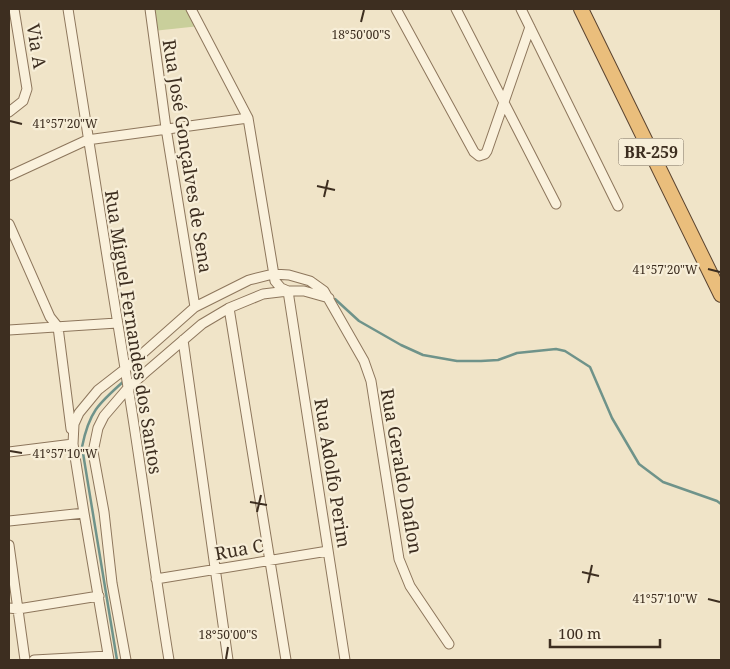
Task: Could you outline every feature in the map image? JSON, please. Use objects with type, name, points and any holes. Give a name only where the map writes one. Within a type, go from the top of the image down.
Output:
[{"type":"highway","name":"BR-259","points":[[581,9],[721,295]]},
{"type":"street","name":"Via A","points":[[9,112],[23,100],[26,89],[14,9]]},
{"type":"street","name":"Rua Miguel Fernandes dos Santos","points":[[68,9],[169,660]]},
{"type":"street","name":"Rua José Gonçalves de Sena","points":[[150,9],[166,128],[195,307]]},
{"type":"street","points":[[191,9],[248,118],[273,274],[278,285],[288,291]]},
{"type":"street","points":[[456,9],[556,204]]},
{"type":"street","points":[[521,9],[618,206]]},
{"type":"street","points":[[399,11],[474,152],[482,156],[487,151],[530,27]]},
{"type":"street","points":[[9,176],[87,140],[248,118]]},
{"type":"street","points":[[9,224],[50,317],[58,327],[84,513],[109,658],[34,660]]},
{"type":"street","points":[[74,444],[74,424],[79,414],[98,390],[125,369],[195,307],[249,280],[273,274]]},
{"type":"street","name":"Rua Geraldo Daflon","points":[[273,274],[289,275],[310,281],[324,291],[364,361],[371,381],[400,559],[410,586],[449,644]]},
{"type":"street","points":[[126,660],[112,583],[104,512],[93,452],[98,428],[104,416],[128,388],[183,340],[202,324],[229,308],[263,294],[288,291],[304,291],[329,298]]},
{"type":"street","name":"Rua Adolfo Perim","points":[[288,291],[345,660]]},
{"type":"street","points":[[229,308],[286,660]]},
{"type":"street","points":[[9,330],[117,323]]},
{"type":"street","points":[[183,340],[228,660]]},
{"type":"street","points":[[9,452],[74,444]]},
{"type":"street","points":[[9,521],[84,513]]},
{"type":"street","points":[[9,545],[13,608],[25,660]]},
{"type":"street","name":"Rua C","points":[[156,580],[328,551]]},
{"type":"street","points":[[13,608],[99,596]]},
{"type":"green space","points":[[150,9],[191,9],[200,26],[153,31]]},
{"type":"waterway","points":[[335,299],[359,321],[423,355],[457,361],[481,361],[498,360],[517,353],[556,349],[565,351],[590,367],[612,418],[639,464],[663,482],[721,504]]},
{"type":"waterway","points":[[117,660],[82,447],[88,425],[96,410],[107,396],[124,381]]}]
